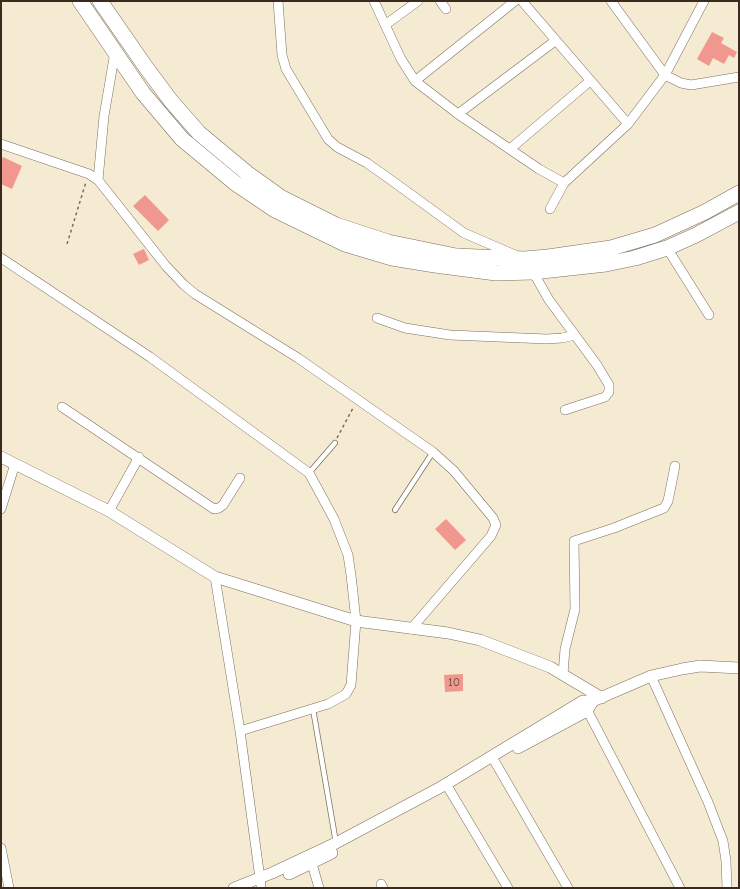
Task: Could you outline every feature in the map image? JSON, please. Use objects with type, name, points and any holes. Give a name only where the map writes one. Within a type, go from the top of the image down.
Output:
[{"type":"highway","points":[[80,1],[143,93],[182,139],[235,183],[275,210],[345,244],[392,258],[496,273],[533,272],[606,264],[635,258],[667,248],[720,223],[739,212]]},
{"type":"highway","points":[[100,1],[144,66],[171,101],[199,133],[247,173],[282,198],[336,225],[388,242],[456,256],[524,259],[548,257],[610,248],[655,235],[705,212],[739,193]]},
{"type":"street","points":[[278,1],[282,55],[286,69],[328,139],[337,147],[367,163],[464,233],[524,259]]},
{"type":"street","points":[[374,1],[401,59],[414,81],[458,114],[539,169],[564,183]]},
{"type":"street","points":[[385,25],[418,1]]},
{"type":"street","points":[[440,1],[446,9]]},
{"type":"street","points":[[414,81],[515,1]]},
{"type":"street","points":[[522,1],[628,124]]},
{"type":"street","points":[[611,1],[665,75],[681,83],[691,85],[739,77]]},
{"type":"street","points":[[550,209],[564,183],[628,124],[665,75],[704,1]]},
{"type":"street","points":[[458,114],[555,41]]},
{"type":"street","points":[[98,180],[104,116],[115,52]]},
{"type":"street","points":[[510,149],[590,81]]},
{"type":"street","points":[[1,144],[89,174],[98,180],[166,266],[195,294],[298,358],[433,452],[454,471],[493,518],[496,525],[491,536],[411,629]]},
{"type":"street","points":[[667,248],[709,315]]},
{"type":"street","points":[[1,258],[150,357],[309,473],[341,532],[350,568],[356,621],[351,685],[346,694],[314,709],[240,731]]},
{"type":"street","points":[[533,272],[549,300],[575,334],[606,380],[609,392],[605,397],[598,400],[565,410]]},
{"type":"street","points":[[377,318],[405,328],[450,335],[547,339],[562,338],[575,334]]},
{"type":"street","points":[[62,407],[139,457],[214,509],[223,505],[240,478]]},
{"type":"street","points":[[1,457],[109,511],[215,577],[356,621],[448,633],[480,640],[515,652],[563,674],[591,703],[680,888]]},
{"type":"street","points":[[109,511],[139,457]]},
{"type":"street","points":[[1,509],[14,464]]},
{"type":"street","points":[[563,674],[565,649],[575,609],[574,541],[614,528],[664,508],[668,501],[675,466]]},
{"type":"street","points":[[215,577],[240,731],[259,884]]},
{"type":"street","points":[[311,860],[336,843],[591,703],[650,676],[700,666],[739,668]]},
{"type":"street","points":[[650,676],[708,802],[723,841],[726,861],[727,888]]},
{"type":"street","points":[[234,888],[259,884],[311,860],[449,789],[591,703]]},
{"type":"street","points":[[495,762],[568,888]]},
{"type":"street","points":[[449,789],[506,887]]},
{"type":"street","points":[[1,848],[9,888]]},
{"type":"street","points":[[311,860],[319,888]]},
{"type":"lane","points":[[309,473],[335,443]]},
{"type":"lane","points":[[395,510],[433,452]]},
{"type":"lane","points":[[314,709],[336,843]]},
{"type":"path","points":[[68,244],[89,174]]},
{"type":"path","points":[[335,443],[358,400]]},
{"type":"building","points":[[712,32],[724,38],[721,43],[737,52],[734,58],[729,55],[724,64],[713,58],[709,66],[697,59]]},
{"type":"building","points":[[3,157],[22,166],[12,189],[1,184],[1,162]]},
{"type":"building","points":[[145,195],[169,220],[158,231],[133,206]]},
{"type":"building","points":[[144,249],[149,260],[139,265],[133,254]]},
{"type":"building","points":[[446,519],[466,540],[455,550],[435,529]]},
{"type":"building","points":[[463,674],[463,691],[445,692],[444,675]]}]
